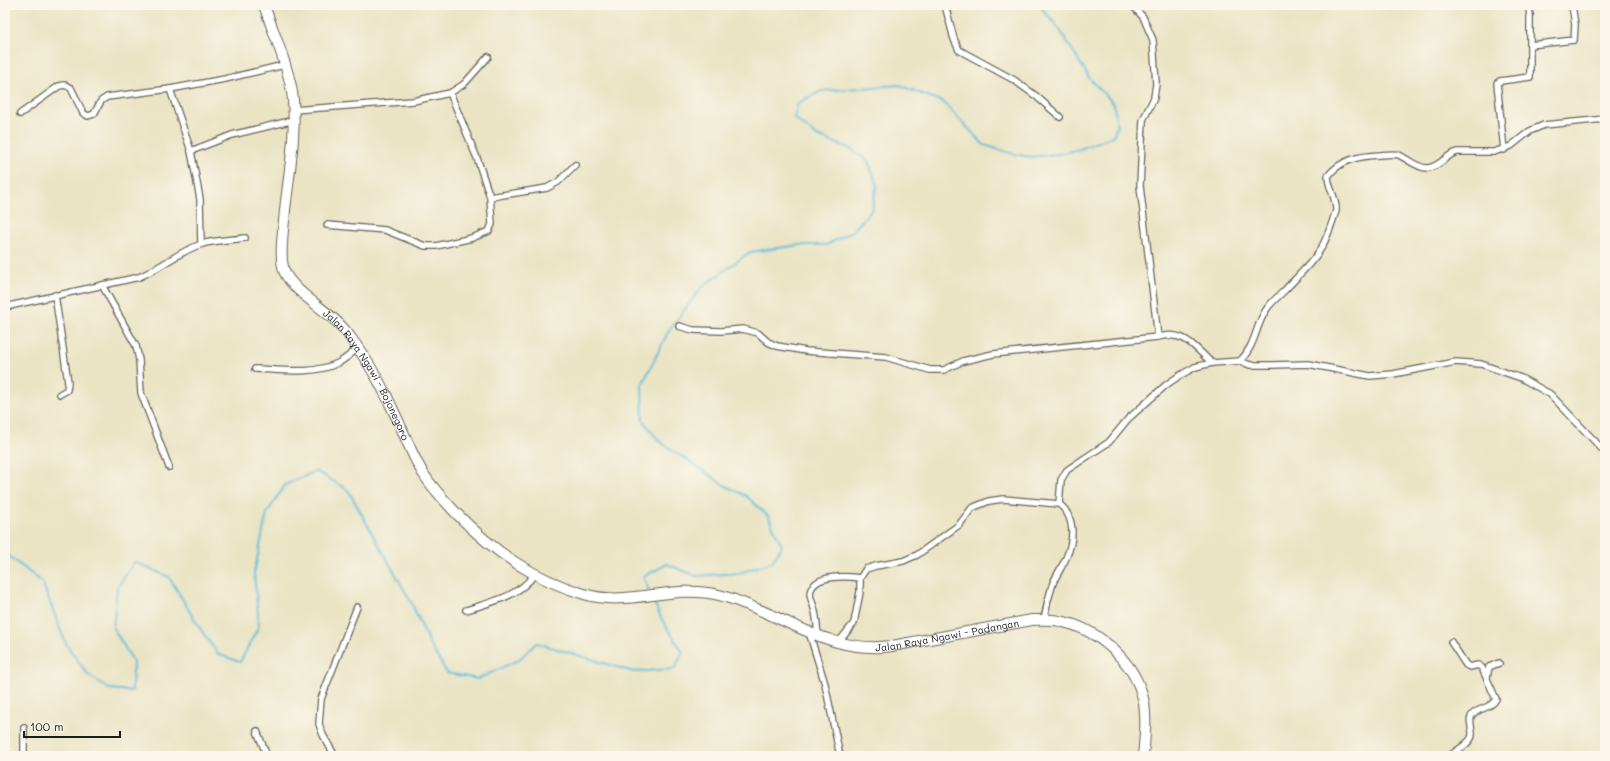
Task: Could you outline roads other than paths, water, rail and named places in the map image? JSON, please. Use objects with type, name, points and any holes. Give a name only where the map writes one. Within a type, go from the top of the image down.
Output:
[{"type":"highway","name":"Jalan Raya Ngawi - Bojonegoro","points":[[264,5],[284,65],[293,102],[282,246],[284,269],[286,274],[302,292],[342,327],[358,348],[379,380],[395,412],[411,452],[425,476],[444,501],[479,536],[501,554],[542,579],[601,599],[615,600],[635,598],[669,592]]},
{"type":"highway","name":"Jalan Raya Ngawi - Padangan","points":[[669,592],[694,591],[719,595],[761,610],[838,643],[863,648],[882,648],[1006,624],[1044,620],[1067,623],[1087,631],[1108,645],[1125,663],[1136,679],[1143,699],[1145,722],[1143,756]]},
{"type":"street","points":[[945,5],[954,39],[959,50],[1014,80],[1036,96],[1060,117]]},
{"type":"street","points":[[1132,5],[1143,17],[1153,40],[1156,84],[1154,98],[1143,120],[1140,186],[1158,337]]},
{"type":"street","points":[[1504,150],[1497,83],[1500,81],[1530,77],[1530,15],[1528,5]]},
{"type":"street","points":[[1530,45],[1574,40],[1575,25],[1572,5]]},
{"type":"street","points":[[191,151],[232,135],[293,115],[413,101],[450,93],[464,84],[488,57]]},
{"type":"street","points":[[20,114],[59,86],[65,85],[71,88],[84,115],[88,116],[94,114],[101,100],[105,98],[170,89],[225,79],[284,65]]},
{"type":"street","points":[[170,89],[191,151],[200,199],[202,244]]},
{"type":"street","points":[[327,225],[385,230],[425,246],[436,246],[472,238],[489,230],[492,224],[490,197],[477,158],[450,93]]},
{"type":"street","points":[[1240,361],[1248,353],[1252,345],[1265,311],[1274,299],[1284,291],[1318,254],[1322,247],[1337,205],[1328,181],[1328,176],[1332,171],[1348,160],[1361,156],[1395,154],[1427,168],[1457,152],[1485,153],[1504,150],[1530,131],[1544,125],[1605,119]]},
{"type":"street","points":[[490,197],[547,188],[558,182],[575,165]]},
{"type":"street","points":[[5,307],[140,277],[151,272],[172,258],[202,244],[245,238]]},
{"type":"street","points":[[102,285],[136,346],[139,360],[141,393],[168,467]]},
{"type":"street","points":[[55,295],[68,382],[67,390],[60,394]]},
{"type":"street","points":[[679,326],[694,330],[721,331],[743,329],[758,333],[768,342],[777,346],[806,351],[886,357],[930,370],[944,370],[963,361],[993,354],[1158,337],[1169,334],[1186,339],[1212,363]]},
{"type":"street","points":[[255,369],[296,371],[332,365],[346,358],[358,348]]},
{"type":"street","points":[[1058,504],[1061,480],[1068,470],[1105,445],[1132,415],[1166,385],[1191,369],[1212,363],[1240,361],[1259,365],[1308,364],[1370,376],[1393,374],[1456,362],[1481,364],[1521,378],[1550,394],[1605,452]]},
{"type":"street","points":[[838,643],[854,623],[860,592],[860,578],[863,572],[870,568],[903,561],[917,555],[956,527],[970,510],[984,502],[998,499],[1058,504],[1070,517],[1072,523],[1071,538],[1066,558],[1051,590],[1044,620]]},
{"type":"street","points":[[466,610],[512,594],[529,582],[535,574]]},
{"type":"street","points":[[840,756],[814,634],[814,608],[810,594],[812,588],[820,582],[836,576],[860,578]]},
{"type":"street","points":[[335,756],[322,735],[319,724],[321,699],[357,607]]},
{"type":"street","points":[[1450,756],[1471,738],[1472,732],[1470,718],[1473,714],[1495,701],[1495,696],[1480,666],[1470,667],[1466,665],[1451,642]]},
{"type":"street","points":[[1487,680],[1487,672],[1489,668],[1499,663]]},
{"type":"street","points":[[24,728],[24,756]]},
{"type":"street","points":[[257,731],[266,756]]},
{"type":"waterway","points":[[650,593],[643,577],[667,564],[696,576],[739,573],[772,562],[782,546],[768,516],[746,496],[724,485],[659,441],[643,420],[642,385],[669,330],[702,287],[750,252],[800,245],[826,245],[853,231],[872,209],[877,185],[868,161],[849,148],[817,136],[794,118],[798,103],[821,91],[899,85],[943,102],[984,145],[1014,154],[1031,157],[1059,154],[1080,149],[1113,136],[1117,127],[1114,104],[1090,79],[1060,30],[1039,5]]},
{"type":"waterway","points":[[5,553],[42,582],[66,644],[88,675],[109,689],[132,691],[133,661],[113,628],[117,588],[134,562],[169,577],[199,627],[218,654],[240,662],[259,626],[254,573],[267,513],[285,485],[316,471],[348,490],[411,602],[430,645],[447,673],[478,679],[518,660],[537,643],[634,672],[674,669],[683,652],[662,620],[652,598]]}]
